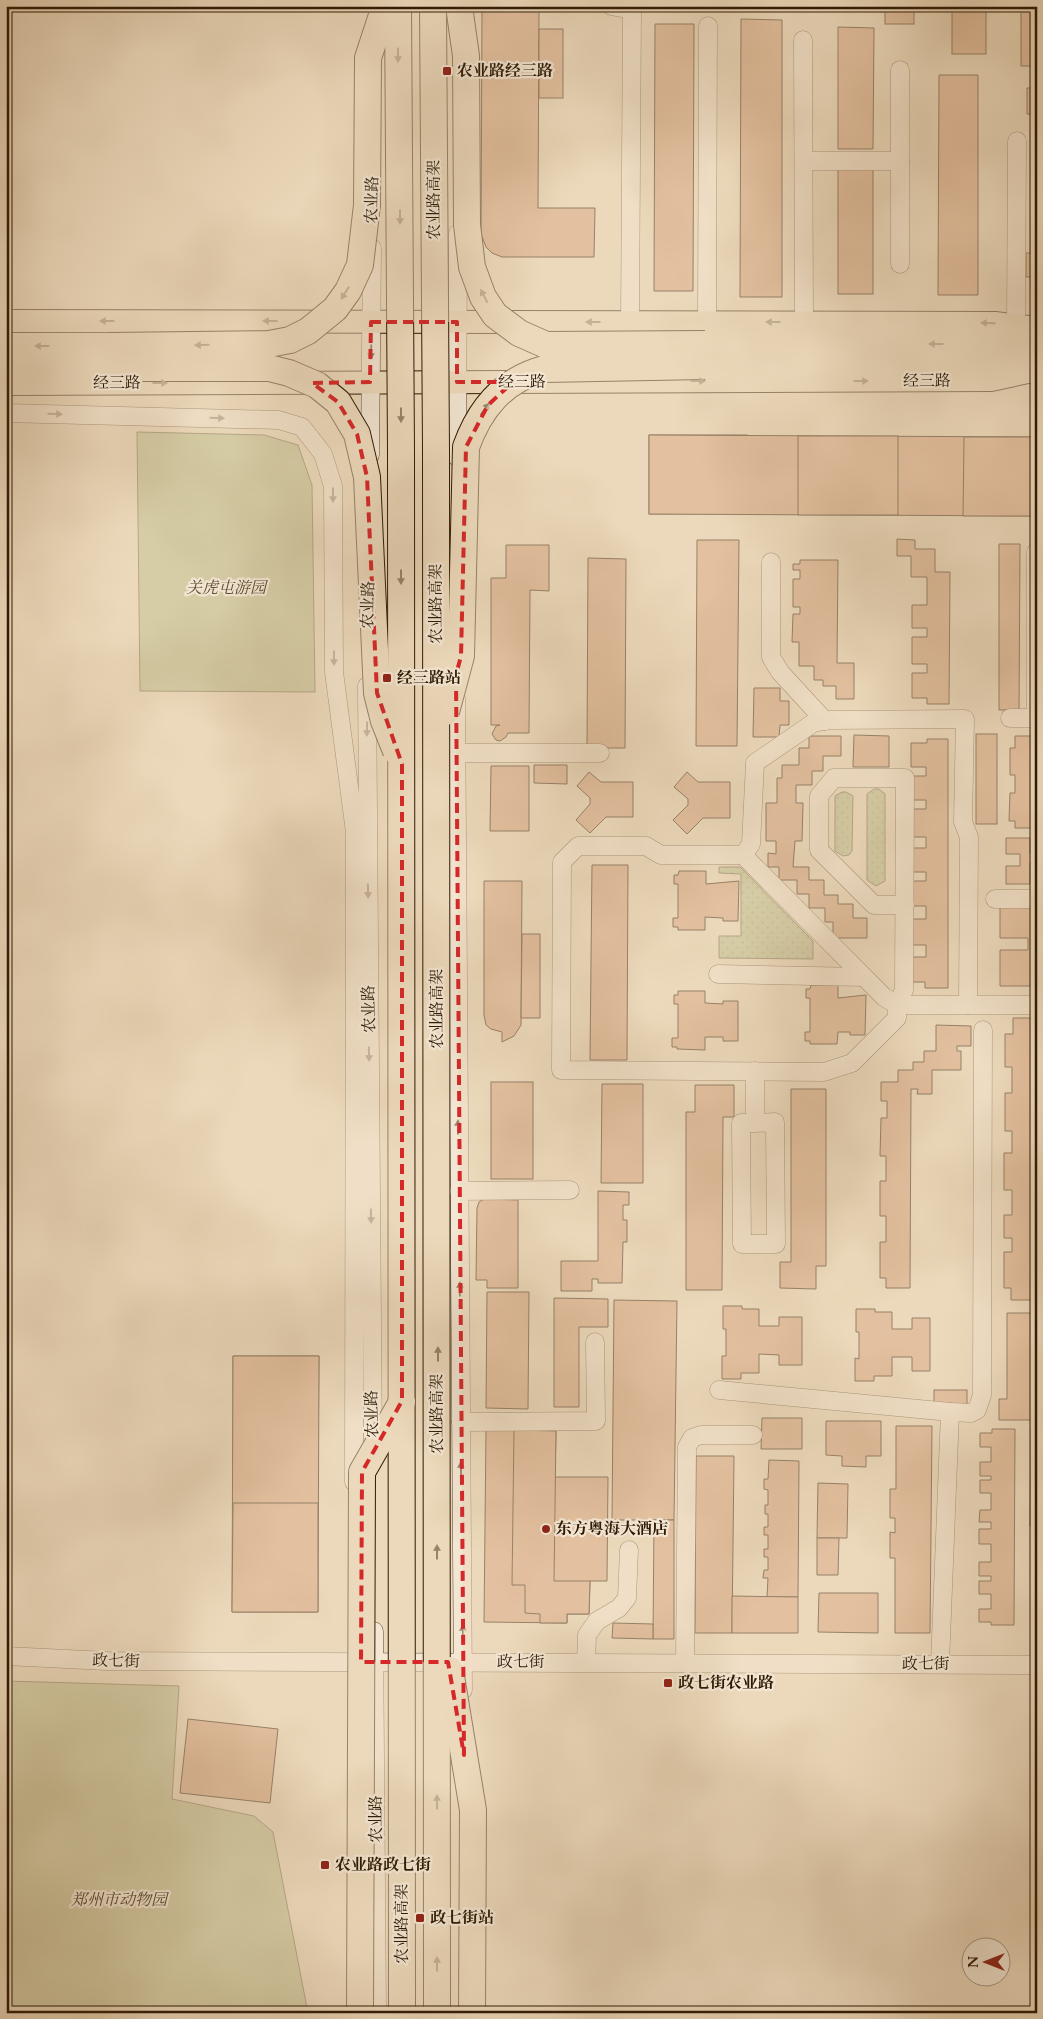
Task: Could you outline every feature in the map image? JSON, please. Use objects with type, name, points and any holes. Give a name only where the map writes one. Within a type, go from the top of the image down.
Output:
[{"type":"highway","points":[[6,368],[107,357],[269,344],[290,340],[308,331],[335,309],[348,291],[360,265],[367,205],[368,58],[385,6]]},
{"type":"highway","name":"农业路高架","points":[[398,6],[402,764],[402,2013]]},
{"type":"highway","name":"农业路高架","points":[[433,6],[446,750],[437,1594],[437,2013]]},
{"type":"highway","points":[[459,6],[466,56],[467,225],[472,267],[483,296],[495,315],[519,333],[546,345],[993,344],[1030,331]]},
{"type":"highway","points":[[446,750],[461,656],[466,447],[474,425],[488,405],[508,384],[544,369],[706,344],[1037,361]]},
{"type":"highway","points":[[6,346],[107,357],[269,368],[289,373],[317,385],[338,402],[358,434],[367,477],[377,693],[384,721],[402,764]]},
{"type":"highway","points":[[360,2013],[362,1472],[402,1401]]},
{"type":"highway","points":[[437,1594],[473,1810],[472,2013]]},
{"type":"main road","points":[[6,321],[630,322],[706,344],[804,322],[995,323],[1030,331]]},
{"type":"main road","name":"经三路","points":[[6,384],[991,380],[1037,370]]},
{"type":"street","name":"农业路","points":[[374,6],[367,773],[377,2013]]},
{"type":"street","points":[[459,6],[457,382],[446,750],[459,1191],[463,1662],[461,2013]]},
{"type":"street","points":[[611,6],[632,10],[630,322]]},
{"type":"street","points":[[706,344],[708,26]]},
{"type":"street","points":[[803,40],[804,322]]},
{"type":"street","points":[[900,70],[900,264]]},
{"type":"street","points":[[1017,140],[1030,331]]},
{"type":"street","points":[[804,161],[900,161]]},
{"type":"street","points":[[6,412],[279,420],[302,427],[323,454],[333,486],[334,672],[355,832],[354,1662]]},
{"type":"street","points":[[1010,718],[1036,718],[1036,552]]},
{"type":"street","points":[[771,562],[771,657],[780,672],[826,721]]},
{"type":"street","points":[[743,855],[752,844],[754,762],[813,723],[826,721],[965,719],[963,822],[969,837],[968,1005]]},
{"type":"street","points":[[446,750],[600,754]]},
{"type":"street","points":[[905,906],[874,905],[819,850],[819,796],[834,778],[905,778],[905,906],[904,990],[897,1005],[897,1018],[852,1064],[824,1072],[562,1070],[562,862],[578,846],[646,846],[661,855],[743,855],[863,977],[884,997],[897,1005],[1037,1005]]},
{"type":"street","points":[[995,899],[1037,899]]},
{"type":"street","points":[[718,974],[863,977]]},
{"type":"street","points":[[719,1390],[950,1412],[971,1413],[977,1410],[982,1394],[983,1030]]},
{"type":"street","points":[[755,1072],[755,1123]]},
{"type":"street","points":[[775,1122],[776,1244],[742,1244],[741,1124],[755,1123],[775,1122]]},
{"type":"street","points":[[459,1191],[570,1190]]},
{"type":"street","points":[[461,1422],[596,1421],[595,1342]]},
{"type":"street","points":[[940,1664],[950,1412]]},
{"type":"street","points":[[685,1663],[687,1447],[692,1438],[701,1435],[753,1435]]},
{"type":"street","points":[[586,1662],[587,1635],[597,1621],[619,1608],[627,1598],[629,1550]]},
{"type":"street","name":"政七街","points":[[6,1656],[107,1661],[1037,1665]]},
{"type":"highlighted area","points":[[371,322],[457,322],[457,382],[513,382],[488,405],[466,447],[461,656],[456,675],[464,1755],[448,1662],[361,1662],[362,1472],[402,1401],[402,764],[377,693],[367,477],[357,434],[338,402],[312,383],[370,382]]},
{"type":"green space","name":"关虎屯游园","points":[[137,432],[264,435],[298,445],[312,485],[315,692],[140,691]]},
{"type":"green space","points":[[874,789],[879,789],[885,794],[885,881],[876,886],[867,880],[867,794]]},
{"type":"green space","points":[[842,792],[853,796],[852,851],[849,855],[843,856],[835,851],[835,796]]},
{"type":"green space","points":[[719,867],[740,867],[813,941],[813,959],[719,958],[719,936],[741,936],[741,874],[719,873]]},
{"type":"green space","name":"郑州市动物园","points":[[6,1681],[179,1686],[172,1799],[254,1816],[273,1832],[308,2013],[6,2013]]},
{"type":"building","points":[[885,6],[914,6],[914,24],[885,24]]},
{"type":"building","points":[[952,6],[986,6],[986,54],[952,54]]},
{"type":"building","points":[[1021,6],[1037,6],[1037,66],[1021,66]]},
{"type":"building","points":[[482,8],[539,9],[538,208],[595,208],[594,257],[502,257],[492,253],[486,247],[481,234]]},
{"type":"building","points":[[741,19],[782,20],[782,297],[740,297]]},
{"type":"building","points":[[655,24],[694,24],[693,291],[654,291]]},
{"type":"building","points":[[838,27],[874,28],[873,149],[838,149]]},
{"type":"building","points":[[539,29],[563,29],[563,98],[539,98]]},
{"type":"building","points":[[939,75],[978,75],[978,295],[938,295]]},
{"type":"building","points":[[1032,78],[1037,78],[1037,287],[1031,287],[1031,277],[1026,277],[1026,253],[1031,253],[1032,114],[1027,114],[1027,88],[1032,88]]},
{"type":"building","points":[[838,168],[873,168],[873,294],[838,294]]},
{"type":"building","points":[[6,433],[7,433],[6,574]]},
{"type":"building","points":[[649,435],[747,435],[747,514],[649,514]]},
{"type":"building","points":[[649,435],[1037,437],[1037,516],[649,514]]},
{"type":"building","points":[[798,436],[898,436],[898,515],[798,515]]},
{"type":"building","points":[[964,437],[1037,437],[1037,516],[963,516]]},
{"type":"building","points":[[897,539],[915,540],[915,549],[935,549],[935,572],[950,572],[949,704],[927,704],[927,698],[912,698],[912,673],[927,673],[927,664],[912,664],[912,637],[927,637],[927,628],[912,628],[912,605],[927,605],[927,577],[911,577],[911,556],[897,556]]},
{"type":"building","points":[[697,540],[739,540],[737,746],[696,746]]},
{"type":"building","points":[[999,544],[1020,544],[1019,710],[999,710]]},
{"type":"building","points":[[506,545],[549,545],[549,591],[530,590],[529,733],[508,733],[500,741],[496,740],[492,734],[496,726],[500,725],[491,725],[491,578],[506,578]]},
{"type":"building","points":[[588,558],[626,559],[625,748],[587,748]]},
{"type":"building","points":[[800,560],[838,560],[837,663],[854,663],[854,699],[836,699],[836,686],[823,686],[823,680],[814,680],[814,666],[799,666],[799,642],[792,642],[793,614],[800,614],[800,607],[793,607],[793,579],[800,579],[800,570],[793,570],[793,564],[800,564]]},
{"type":"building","points":[[754,688],[780,688],[780,701],[789,701],[789,725],[780,725],[779,737],[753,737]]},
{"type":"building","points":[[976,734],[997,734],[997,824],[976,824]]},
{"type":"building","points":[[854,735],[889,736],[889,767],[853,767]]},
{"type":"building","points":[[809,736],[841,736],[841,756],[823,756],[823,771],[812,771],[812,785],[796,785],[796,803],[803,803],[802,841],[795,841],[793,867],[809,867],[809,880],[824,880],[824,895],[838,895],[838,904],[853,904],[853,918],[867,918],[867,938],[833,938],[833,922],[825,922],[825,908],[809,908],[809,894],[797,894],[797,880],[779,880],[779,867],[768,867],[768,853],[776,854],[776,841],[766,841],[766,803],[777,803],[777,778],[782,778],[782,765],[799,765],[799,748],[809,748]]},
{"type":"building","points":[[1015,736],[1037,736],[1037,828],[1015,828],[1015,821],[1009,821],[1010,793],[1015,793],[1015,775],[1010,775],[1010,748],[1015,748]]},
{"type":"building","points":[[927,739],[948,739],[948,988],[925,988],[925,982],[910,982],[910,957],[926,957],[926,945],[910,945],[910,919],[926,919],[926,906],[910,906],[910,881],[926,881],[926,872],[910,872],[911,848],[926,848],[926,837],[911,837],[911,809],[926,809],[926,800],[911,800],[911,776],[926,776],[926,767],[911,767],[911,743],[927,743]]},
{"type":"building","points":[[534,765],[567,765],[567,784],[534,783]]},
{"type":"building","points":[[491,766],[529,766],[529,831],[490,831]]},
{"type":"building","points":[[589,772],[601,782],[633,782],[633,817],[606,817],[590,833],[576,820],[590,804],[590,798],[577,786]]},
{"type":"building","points":[[687,772],[698,782],[730,782],[730,818],[703,818],[687,834],[673,820],[688,805],[688,799],[674,787]]},
{"type":"building","points":[[1006,838],[1030,838],[1030,853],[1037,853],[1037,863],[1030,863],[1030,884],[1006,884],[1006,866],[1020,866],[1020,854],[1006,854]]},
{"type":"building","points":[[592,865],[628,865],[627,1060],[590,1060]]},
{"type":"building","points":[[679,871],[706,871],[706,884],[739,881],[738,921],[723,921],[723,918],[705,917],[705,930],[678,930],[678,927],[673,927],[673,918],[678,918],[678,884],[674,884],[674,875],[678,875]]},
{"type":"building","points":[[484,881],[522,881],[521,1025],[514,1036],[502,1042],[502,1032],[491,1029],[486,1025],[484,1015]]},
{"type":"building","points":[[1000,904],[1037,904],[1037,986],[1000,986],[1000,950],[1028,950],[1028,938],[1000,938]]},
{"type":"building","points":[[522,934],[540,934],[540,1018],[521,1018]]},
{"type":"building","points":[[811,985],[838,985],[838,998],[866,995],[865,1035],[850,1035],[850,1032],[838,1032],[837,1044],[810,1044],[810,1041],[805,1041],[805,1032],[810,1032],[810,998],[806,998],[806,989],[810,989]]},
{"type":"building","points":[[678,991],[705,991],[705,1003],[723,1004],[723,1001],[738,1001],[738,1041],[723,1041],[723,1037],[705,1037],[705,1050],[677,1049],[677,1047],[672,1047],[672,1038],[678,1038],[678,1004],[674,1004],[674,995],[678,995]]},
{"type":"building","points":[[1013,1018],[1037,1018],[1037,1300],[1011,1300],[1011,1288],[1004,1288],[1004,1252],[1012,1252],[1012,1238],[1004,1238],[1004,1215],[1012,1215],[1012,1190],[1004,1190],[1004,1153],[1012,1153],[1012,1131],[1005,1131],[1005,1093],[1012,1093],[1012,1067],[1005,1067],[1005,1034],[1013,1034]]},
{"type":"building","points":[[936,1025],[971,1026],[971,1046],[957,1046],[957,1051],[961,1051],[961,1070],[932,1070],[932,1094],[917,1094],[918,1089],[911,1089],[910,1288],[886,1288],[886,1278],[880,1278],[880,1242],[886,1242],[886,1216],[880,1216],[880,1181],[886,1181],[886,1156],[880,1156],[881,1118],[887,1118],[887,1101],[881,1101],[881,1082],[898,1082],[898,1070],[913,1070],[913,1062],[924,1062],[924,1051],[936,1051]]},
{"type":"building","points":[[491,1082],[533,1082],[533,1179],[491,1179]]},
{"type":"building","points":[[602,1084],[643,1084],[643,1183],[601,1183]]},
{"type":"building","points":[[695,1085],[734,1085],[734,1117],[723,1117],[722,1290],[686,1290],[686,1112],[695,1112]]},
{"type":"building","points":[[791,1089],[826,1089],[826,1266],[816,1266],[816,1289],[780,1288],[780,1262],[791,1262]]},
{"type":"building","points":[[598,1191],[629,1192],[629,1205],[623,1205],[623,1220],[627,1220],[627,1242],[623,1242],[622,1283],[598,1283],[598,1279],[592,1279],[592,1291],[561,1291],[561,1261],[598,1261]]},
{"type":"building","points":[[484,1199],[518,1200],[518,1288],[487,1288],[487,1280],[476,1280],[477,1208],[479,1202]]},
{"type":"building","points":[[487,1292],[529,1292],[528,1409],[486,1408]]},
{"type":"building","points":[[554,1298],[608,1299],[608,1327],[579,1327],[579,1407],[554,1407]]},
{"type":"building","points":[[614,1300],[677,1301],[674,1520],[612,1520]]},
{"type":"building","points":[[723,1306],[742,1306],[742,1309],[759,1309],[759,1326],[779,1326],[779,1317],[802,1317],[802,1365],[779,1365],[779,1355],[759,1354],[759,1373],[741,1373],[741,1379],[722,1379],[722,1356],[726,1356],[726,1329],[723,1329]]},
{"type":"building","points":[[856,1309],[875,1309],[875,1312],[892,1312],[892,1329],[912,1329],[912,1318],[930,1318],[930,1371],[912,1371],[912,1357],[892,1357],[892,1376],[874,1376],[874,1381],[855,1381],[855,1358],[859,1359],[859,1332],[856,1332]]},
{"type":"building","points":[[1007,1313],[1037,1313],[1037,1420],[999,1420],[999,1399],[1007,1399]]},
{"type":"building","points":[[233,1356],[319,1356],[318,1467],[233,1467]]},
{"type":"building","points":[[233,1356],[319,1356],[318,1612],[232,1612]]},
{"type":"building","points":[[934,1390],[967,1390],[967,1404],[934,1404]]},
{"type":"building","points":[[762,1418],[802,1418],[802,1449],[761,1449]]},
{"type":"building","points":[[826,1421],[881,1421],[881,1456],[866,1456],[866,1467],[842,1466],[842,1456],[826,1455]]},
{"type":"building","points":[[896,1426],[932,1426],[930,1633],[895,1633],[895,1558],[890,1558],[890,1532],[895,1533],[895,1518],[890,1518],[890,1489],[896,1489]]},
{"type":"building","points":[[992,1429],[1015,1429],[1014,1625],[991,1625],[991,1622],[979,1622],[979,1609],[991,1609],[991,1594],[979,1594],[979,1581],[991,1581],[991,1576],[979,1576],[979,1562],[991,1562],[991,1544],[979,1544],[979,1529],[991,1529],[991,1522],[979,1522],[980,1510],[991,1510],[991,1493],[980,1493],[980,1480],[991,1480],[991,1476],[980,1476],[980,1462],[991,1462],[991,1447],[980,1447],[980,1433],[992,1433]]},
{"type":"building","points":[[1031,1429],[1037,1429],[1037,1526],[1030,1526]]},
{"type":"building","name":"东方粤海大酒店","points":[[486,1430],[556,1431],[555,1477],[608,1477],[607,1581],[590,1581],[589,1614],[567,1614],[567,1623],[484,1622]]},
{"type":"building","points":[[514,1430],[556,1431],[554,1581],[590,1581],[589,1614],[567,1614],[567,1623],[540,1623],[540,1614],[525,1613],[525,1585],[512,1585]]},
{"type":"building","points":[[696,1456],[734,1456],[732,1633],[695,1633]]},
{"type":"building","points":[[769,1460],[799,1461],[798,1597],[767,1597],[768,1578],[763,1578],[764,1570],[768,1570],[768,1557],[764,1557],[764,1549],[768,1549],[768,1535],[764,1535],[764,1527],[768,1527],[768,1514],[765,1514],[765,1505],[768,1505],[768,1490],[764,1489],[764,1479],[768,1479]]},
{"type":"building","points":[[818,1483],[848,1484],[847,1538],[817,1538]]},
{"type":"building","points":[[233,1503],[318,1503],[318,1612],[232,1612]]},
{"type":"building","points":[[654,1520],[674,1520],[674,1639],[653,1639]]},
{"type":"building","points":[[817,1538],[839,1538],[838,1575],[817,1575]]},
{"type":"building","points":[[819,1593],[878,1593],[878,1633],[818,1632]]},
{"type":"building","points":[[732,1596],[798,1597],[798,1633],[732,1633]]},
{"type":"building","points":[[613,1623],[653,1624],[653,1639],[612,1638]]},
{"type":"building","points":[[188,1719],[278,1729],[270,1803],[180,1793]]},
{"type":"place","name":"农业路经三路","points":[[447,71]]},
{"type":"place","name":"经三路站","points":[[387,678]]},
{"type":"place","name":"东方粤海大酒店","points":[[546,1529]]},
{"type":"place","name":"政七街农业路","points":[[668,1683]]},
{"type":"place","name":"农业路政七街","points":[[325,1865]]},
{"type":"place","name":"政七街站","points":[[420,1918]]}]
